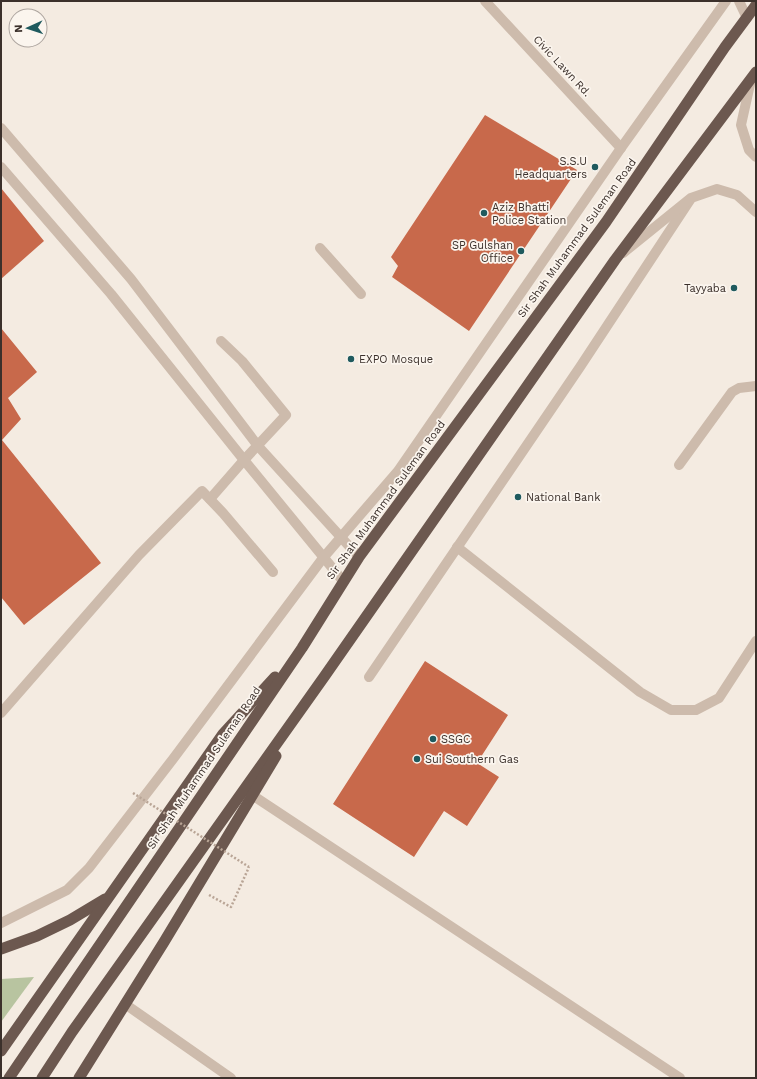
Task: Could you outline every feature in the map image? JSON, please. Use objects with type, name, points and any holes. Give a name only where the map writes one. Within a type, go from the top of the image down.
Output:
[{"type":"highway","name":"Sir Shah Muhammad Suleman Road","points":[[9,1078],[302,648],[359,557],[606,222],[725,47],[756,5]]},
{"type":"highway","points":[[42,1078],[72,1032],[324,677],[615,260],[753,76]]},
{"type":"highway","points":[[1,1051],[223,734],[302,648]]},
{"type":"highway","points":[[79,1078],[324,677]]},
{"type":"highway","points":[[1,949],[37,936],[70,920],[109,896]]},
{"type":"street","name":"Civic Lawn Rd.","points":[[485,1],[621,148]]},
{"type":"street","points":[[1,923],[67,890],[89,868],[173,759],[323,558],[398,471],[621,148],[726,1]]},
{"type":"street","points":[[739,1],[747,18]]},
{"type":"street","points":[[753,76],[741,125],[749,150],[756,157]]},
{"type":"street","points":[[1,128],[131,279],[258,446],[359,557]]},
{"type":"street","points":[[1,167],[111,294],[343,581]]},
{"type":"street","points":[[615,260],[691,198],[717,189],[737,195],[756,212]]},
{"type":"street","points":[[369,677],[580,367],[691,198]]},
{"type":"street","points":[[320,248],[362,294]]},
{"type":"street","points":[[210,499],[286,415],[242,361],[221,341]]},
{"type":"street","points":[[679,465],[732,392],[739,388],[756,386]]},
{"type":"street","points":[[1,713],[139,555],[202,491],[273,572]]},
{"type":"street","points":[[457,547],[640,692],[672,710],[696,710],[719,698],[756,641]]},
{"type":"street","points":[[252,795],[680,1078]]},
{"type":"street","points":[[125,1004],[231,1078]]},
{"type":"path","points":[[133,793],[249,867],[231,907],[196,888]]},
{"type":"green space","points":[[34,977],[1,1022],[1,979]]},
{"type":"building","name":"Aziz Bhatti Police Station","points":[[485,115],[577,170],[469,331],[392,277],[398,266],[391,257]]},
{"type":"building","points":[[1,188],[44,241],[1,279]]},
{"type":"building","points":[[1,328],[37,372],[8,398],[21,419],[2,440],[101,563],[24,625],[1,597]]},
{"type":"building","name":"SSGC","points":[[425,661],[508,715],[477,763],[499,777],[467,826],[444,811],[414,857],[333,804]]},
{"type":"place","name":"S.S.U Headquarters","points":[[595,167]]},
{"type":"place","name":"Aziz Bhatti Police Station","points":[[484,213]]},
{"type":"place","name":"SP Gulshan Office","points":[[521,251]]},
{"type":"place","name":"Tayyaba","points":[[734,288]]},
{"type":"place","name":"EXPO Mosque","points":[[351,359]]},
{"type":"place","name":"National Bank","points":[[518,497]]},
{"type":"place","name":"SSGC","points":[[433,739]]},
{"type":"place","name":"Sui Southern Gas","points":[[417,759]]}]
